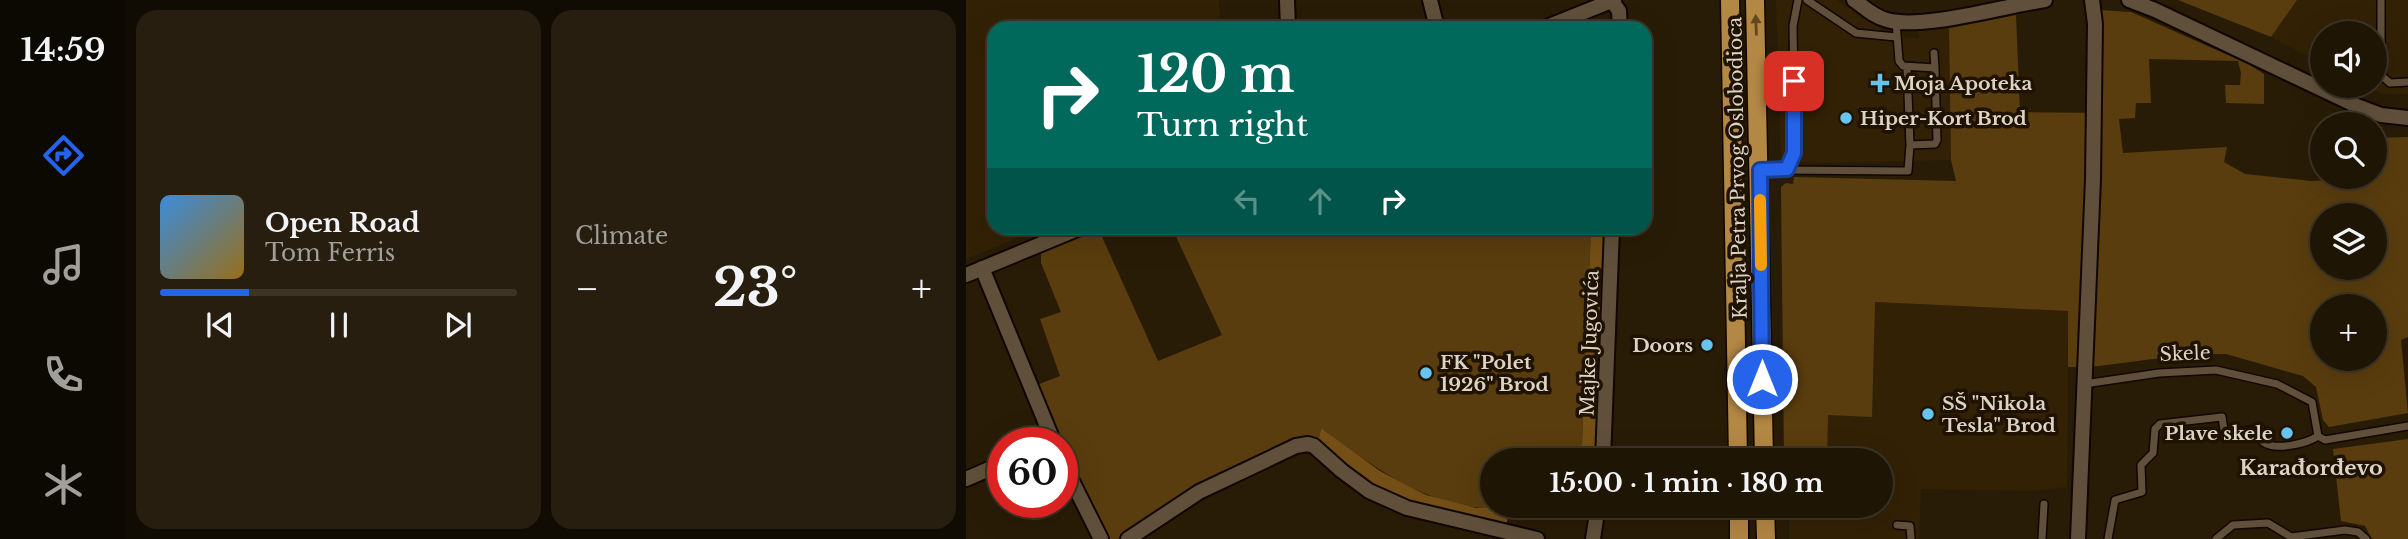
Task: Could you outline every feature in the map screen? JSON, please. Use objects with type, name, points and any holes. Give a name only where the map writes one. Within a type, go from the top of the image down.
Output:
[{"type":"main road","name":"Kralja Petra Prvog Oslobodioca","points":[[1730,0],[1738,448]]},
{"type":"main road","name":"Kralja Petra Prvog Oslobodioca","points":[[1755,0],[1764,448]]},
{"type":"main road","points":[[1739,518],[1739,539]]},
{"type":"main road","points":[[1765,518],[1766,539]]},
{"type":"street","points":[[1287,0],[1288,21]]},
{"type":"street","points":[[1430,0],[1435,21]]},
{"type":"street","points":[[1561,21],[1613,0],[1619,12],[1620,21]]},
{"type":"street","points":[[1862,2],[1877,16],[1910,23],[2045,0]]},
{"type":"street","points":[[2078,539],[2093,165],[2095,24],[2092,0]]},
{"type":"street","points":[[2129,0],[2357,106],[2381,116],[2408,118]]},
{"type":"street","points":[[966,275],[1063,235]]},
{"type":"street","name":"Majke Jugovića","points":[[1603,448],[1612,235]]},
{"type":"street","points":[[982,268],[1046,427]]},
{"type":"street","points":[[1128,539],[1199,492],[1296,446],[1308,444],[1369,491],[1407,508],[1536,539]]},
{"type":"street","points":[[966,478],[987,469]]},
{"type":"street","points":[[1078,493],[1101,539]]},
{"type":"street","points":[[1593,539],[1596,518]]},
{"type":"lane","points":[[1787,169],[1794,153],[1793,26],[1798,0]]},
{"type":"lane","points":[[1807,0],[1856,33],[1896,37]]},
{"type":"lane","points":[[2381,0],[2383,77],[2390,83],[2408,82]]},
{"type":"lane","points":[[1896,21],[1899,61],[1907,68],[1935,68]]},
{"type":"lane","points":[[1910,145],[1935,144],[1937,140],[1934,54]]},
{"type":"lane","points":[[1760,170],[1908,171],[1910,145],[1907,68]]},
{"type":"lane","name":"Skele","points":[[2084,384],[2159,373],[2217,370],[2277,384],[2312,402],[2318,436]]},
{"type":"lane","points":[[2109,539],[2115,500],[2142,492],[2141,466],[2153,453],[2155,429],[2161,425],[2222,417],[2224,430],[2229,433],[2260,429],[2263,442],[2268,446],[2300,444],[2318,436],[2325,440],[2408,426]]},
{"type":"lane","points":[[2042,539],[2044,504]]},
{"type":"lane","points":[[2216,539],[2233,525],[2268,523],[2291,537],[2346,530],[2358,532],[2366,539]]},
{"type":"lane","points":[[1897,525],[1910,526],[1911,539]]},
{"type":"shaded area","points":[[966,0],[1219,0],[1220,21],[987,21],[987,235],[1025,235],[966,259]]},
{"type":"shaded area","points":[[1776,0],[1837,0],[1885,32],[1898,31],[1906,37],[1919,38],[1919,28],[1949,28],[1951,160],[1820,163],[1781,161]]},
{"type":"shaded area","points":[[2178,0],[2297,0],[2271,37]]},
{"type":"shaded area","points":[[2297,0],[2408,0],[2408,94],[2387,94],[2387,21],[2310,21],[2310,57],[2271,37]]},
{"type":"shaded area","points":[[2099,10],[2131,12],[2248,64],[2264,74],[2264,104],[2226,103],[2225,85],[2240,85],[2238,61],[2149,59],[2151,103],[2136,103],[2135,118],[2119,119],[2123,153],[2227,147],[2224,162],[2245,174],[2310,181],[2310,189],[2387,189],[2387,138],[2408,137],[2408,337],[2401,340],[2408,413],[2329,427],[2323,420],[2316,387],[2303,376],[2226,354],[2192,354],[2091,367],[2068,367],[2068,311],[1875,302],[1872,417],[1828,415],[1827,448],[1784,448],[1781,187],[1786,183],[1793,184],[1794,177],[1956,181],[1951,160],[1949,28],[2016,15],[2020,112],[2101,113]]},
{"type":"shaded area","name":"FK \"Polet 1926\" Brod","points":[[1081,235],[1101,235],[1158,361],[1222,335],[1175,235],[1591,235],[1582,444],[1580,448],[1480,448],[1480,507],[1436,498],[1412,488],[1365,460],[1321,428],[1318,443],[1310,437],[1298,438],[1195,488],[1118,539],[1108,539],[1078,481],[1078,427],[1055,427],[1037,385],[1060,376],[1040,319],[1061,312],[1041,263],[1041,252]]},
{"type":"shaded area","points":[[1591,235],[1606,235],[1597,448],[1580,448]]},
{"type":"shaded area","name":"SŠ \"Nikola Tesla\" Brod","points":[[1829,300],[2068,311],[2067,487],[2032,491],[1921,489],[1919,539],[1789,539],[1789,518],[1893,518],[1893,448],[1792,448]]},
{"type":"shaded area","points":[[1321,428],[1380,471],[1426,495],[1480,508],[1480,518],[1508,518],[1506,528],[1398,501],[1351,474],[1318,443]]},
{"type":"shaded area","points":[[2408,439],[2408,539],[2372,539],[2365,526],[2341,521],[2333,449]]},
{"type":"slow traffic","points":[[1760,200],[1761,265]]},
{"type":"place","name":"Moja Apoteka","points":[[1880,83]]},
{"type":"place","name":"Hiper-Kort Brod","points":[[1846,118]]},
{"type":"place","name":"Doors","points":[[1707,345]]},
{"type":"place","name":"FK \"Polet 1926\" Brod","points":[[1426,373]]},
{"type":"place","name":"SŠ \"Nikola Tesla\" Brod","points":[[1928,414]]},
{"type":"place","name":"Plave skele","points":[[2287,433]]},
{"type":"district","name":"Karađorđevo","points":[[2311,468]]},
{"type":"route","points":[[1762,379],[1760,170],[1787,169],[1794,153],[1794,81]]}]
